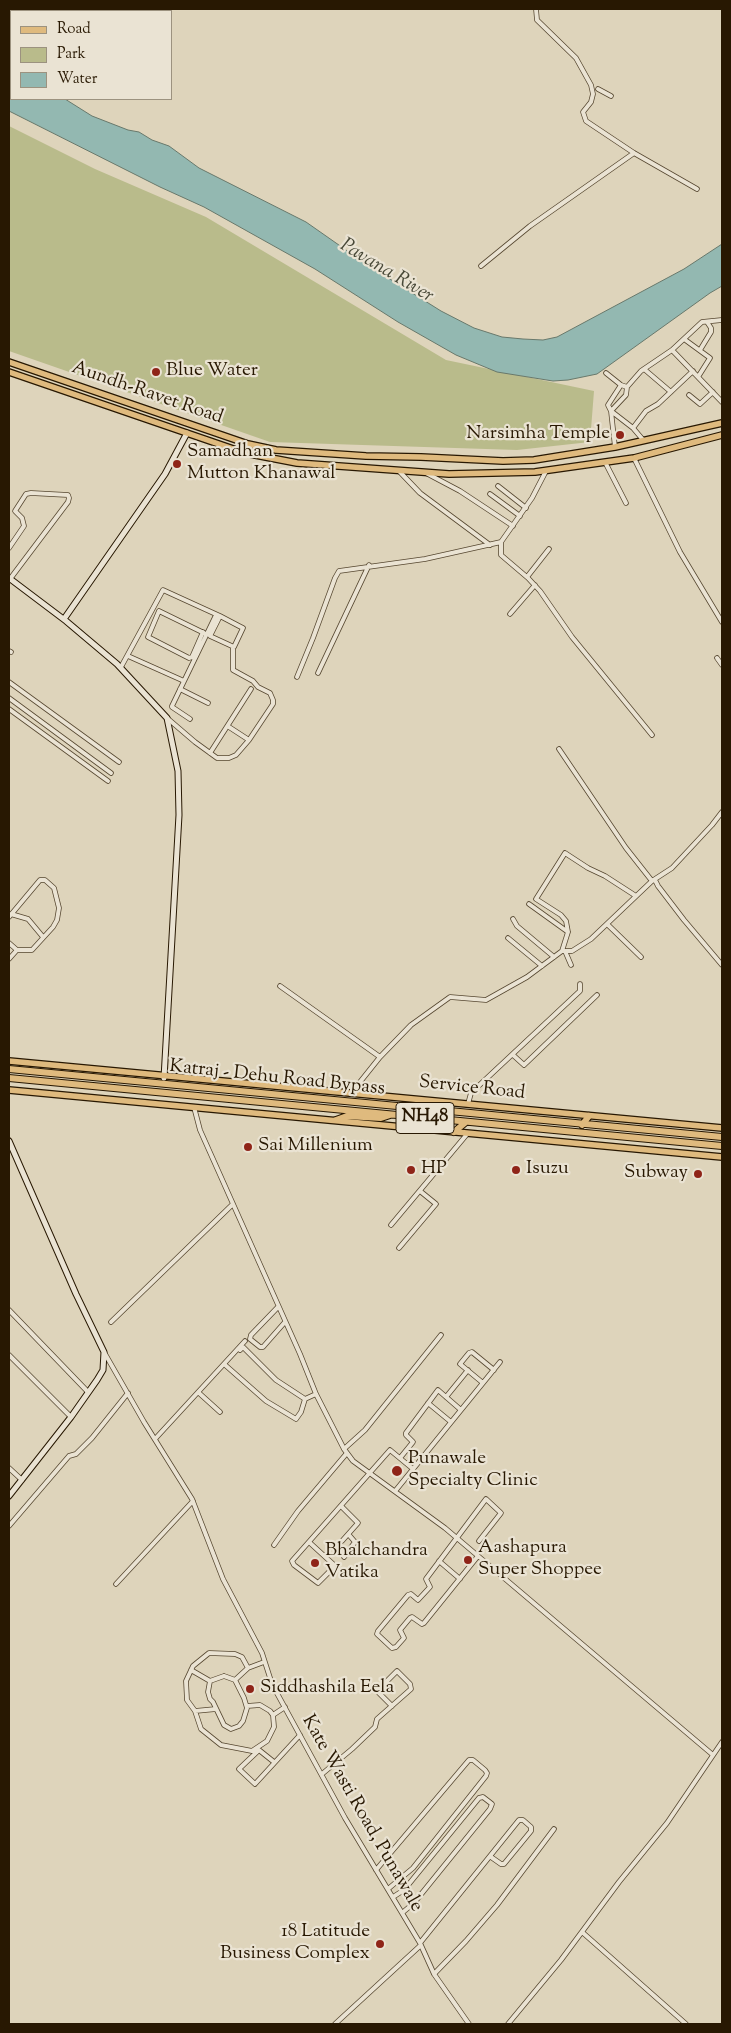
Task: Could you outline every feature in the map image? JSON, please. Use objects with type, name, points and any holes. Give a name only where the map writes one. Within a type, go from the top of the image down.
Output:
[{"type":"highway","name":"Katraj - Dehu Road Bypass","points":[[9,1069],[722,1137]]},
{"type":"highway","name":"Katraj - Dehu Road Bypass","points":[[9,1078],[722,1146]]},
{"type":"highway","points":[[336,1120],[347,1116],[382,1118],[391,1114]]},
{"type":"highway","points":[[582,1124],[589,1116]]},
{"type":"highway","points":[[422,1117],[422,1128]]},
{"type":"highway","points":[[454,1132],[466,1122]]},
{"type":"main road","name":"Aundh-Ravet Road","points":[[9,362],[248,444],[276,450],[359,456],[516,461],[557,458],[722,423]]},
{"type":"main road","name":"Aundh-Ravet Road","points":[[9,372],[245,453],[275,460],[399,472],[449,474],[546,471],[634,458],[722,435]]},
{"type":"main road","name":"Service Road","points":[[9,1061],[722,1128]]},
{"type":"main road","points":[[9,1090],[722,1157]]},
{"type":"street","points":[[537,10],[536,17],[540,23],[576,58],[591,85],[593,94],[591,102],[584,112],[586,121],[634,153],[697,189]]},
{"type":"street","points":[[598,89],[611,96]]},
{"type":"street","points":[[481,266],[530,226],[634,153]]},
{"type":"street","points":[[611,411],[626,395],[627,387],[644,369],[672,350],[702,322],[722,320]]},
{"type":"street","points":[[700,350],[711,332],[707,322]]},
{"type":"street","points":[[684,339],[710,360],[698,377]]},
{"type":"street","points":[[672,350],[722,402]]},
{"type":"street","points":[[644,369],[670,392]]},
{"type":"street","points":[[633,428],[646,412],[658,404],[692,371]]},
{"type":"street","points":[[606,372],[621,385],[627,387]]},
{"type":"street","points":[[615,447],[611,411],[608,402],[621,385]]},
{"type":"street","points":[[689,394],[700,404],[713,392]]},
{"type":"street","points":[[717,396],[722,392]]},
{"type":"street","points":[[611,411],[633,428],[644,441]]},
{"type":"street","points":[[64,619],[166,474],[187,433]]},
{"type":"street","points":[[634,458],[682,555],[722,622]]},
{"type":"street","points":[[605,462],[626,503]]},
{"type":"street","points":[[297,677],[337,574],[344,569],[425,559],[491,546],[501,542],[526,508],[546,471]]},
{"type":"street","points":[[399,472],[420,493],[491,546]]},
{"type":"street","points":[[424,472],[460,491],[513,526]]},
{"type":"street","points":[[498,486],[526,508]]},
{"type":"street","points":[[9,548],[24,526],[22,518],[15,511],[26,494],[68,495],[68,502],[10,579],[64,619],[121,668],[167,718],[217,758],[229,758],[236,755],[250,740],[273,704],[270,693],[233,670],[233,647],[240,638],[243,628],[163,590],[121,668]]},
{"type":"street","points":[[490,494],[520,516]]},
{"type":"street","points":[[501,542],[501,555],[535,585],[572,637],[652,735]]},
{"type":"street","points":[[527,577],[550,548]]},
{"type":"street","points":[[318,673],[369,565]]},
{"type":"street","points":[[510,614],[535,585]]},
{"type":"street","points":[[153,608],[205,633]]},
{"type":"street","points":[[159,611],[148,637],[189,658],[192,657],[205,633],[218,616]]},
{"type":"street","points":[[218,616],[210,636],[233,647]]},
{"type":"street","points":[[190,718],[172,708],[205,633]]},
{"type":"street","points":[[128,656],[184,681]]},
{"type":"street","points":[[717,658],[722,665]]},
{"type":"street","points":[[9,682],[118,762]]},
{"type":"street","points":[[180,689],[208,703]]},
{"type":"street","points":[[210,753],[251,689]]},
{"type":"street","points":[[9,698],[111,773]]},
{"type":"street","points":[[9,709],[108,781]]},
{"type":"street","points":[[172,722],[178,711]]},
{"type":"street","points":[[163,1083],[179,815],[178,771],[167,718]]},
{"type":"street","points":[[228,727],[250,740]]},
{"type":"street","points":[[559,749],[626,848],[722,965]]},
{"type":"street","points":[[352,1092],[380,1057],[411,1025],[450,997],[486,1000],[527,978],[564,951],[572,951],[591,939],[636,896],[672,868],[712,826],[722,812]]},
{"type":"street","points":[[571,965],[564,951],[568,932],[566,921],[561,915],[536,899],[565,853],[636,896]]},
{"type":"street","points":[[9,943],[17,950],[32,950],[44,937],[57,920],[57,892],[49,882],[40,880],[10,915],[28,919],[44,937]]},
{"type":"street","points":[[529,904],[568,932]]},
{"type":"street","points":[[513,920],[517,926],[554,957]]},
{"type":"street","points":[[607,924],[641,957]]},
{"type":"street","points":[[508,938],[542,966]]},
{"type":"street","points":[[9,959],[17,950]]},
{"type":"street","points":[[468,1104],[471,1093],[580,992],[580,984]]},
{"type":"street","points":[[280,986],[380,1057]]},
{"type":"street","points":[[513,1055],[524,1065],[597,995]]},
{"type":"street","points":[[194,1107],[200,1130],[316,1394],[353,1461],[396,1490],[457,1538],[713,1754]]},
{"type":"street","points":[[392,1225],[468,1133]]},
{"type":"street","points":[[9,1141],[76,1294],[104,1352],[102,1370],[88,1392],[71,1417],[9,1496]]},
{"type":"street","points":[[399,1248],[436,1204],[420,1191]]},
{"type":"street","points":[[111,1322],[233,1204]]},
{"type":"street","points":[[278,1306],[251,1335],[250,1339],[260,1347],[263,1347],[285,1322]]},
{"type":"street","points":[[9,1310],[88,1392]]},
{"type":"street","points":[[274,1545],[298,1511],[441,1336]]},
{"type":"street","points":[[225,1365],[245,1341]]},
{"type":"street","points":[[155,1438],[243,1347],[276,1380],[305,1399]]},
{"type":"street","name":"Kate Wasti Road, Punawale","points":[[104,1352],[193,1501],[223,1579],[262,1653],[272,1684],[376,1870],[420,1944],[434,1974],[467,2022]]},
{"type":"street","points":[[483,1383],[460,1364],[470,1352],[494,1370]]},
{"type":"street","points":[[9,1355],[71,1417]]},
{"type":"street","points":[[396,1490],[500,1362]]},
{"type":"street","points":[[225,1365],[266,1401],[296,1420],[305,1399],[316,1394]]},
{"type":"street","points":[[446,1397],[468,1370]]},
{"type":"street","points":[[400,1458],[413,1442],[406,1435],[406,1432],[438,1390],[461,1410]]},
{"type":"street","points":[[9,1526],[70,1454],[76,1454],[86,1444],[128,1393]]},
{"type":"street","points":[[199,1393],[220,1412]]},
{"type":"street","points":[[428,1403],[451,1422]]},
{"type":"street","points":[[309,1542],[331,1561],[334,1566],[318,1583],[292,1563],[292,1561],[390,1450],[413,1469]]},
{"type":"street","points":[[9,1468],[22,1480]]},
{"type":"street","points":[[478,1556],[424,1623],[422,1624],[412,1617],[410,1618],[399,1632],[404,1638],[396,1647],[392,1648],[377,1634],[408,1594],[419,1600],[430,1587],[426,1579],[486,1499],[501,1513],[479,1541]]},
{"type":"street","points":[[116,1584],[193,1501]]},
{"type":"street","points":[[341,1506],[358,1523],[342,1541]]},
{"type":"street","points":[[344,1557],[355,1544],[355,1541],[349,1535]]},
{"type":"street","points":[[439,1561],[460,1579]]},
{"type":"street","points":[[247,1706],[260,1705],[270,1711],[273,1715],[274,1726],[267,1741],[252,1751],[230,1748],[215,1741],[201,1729],[196,1711],[187,1700],[186,1682],[191,1670],[201,1658],[209,1653],[235,1654],[242,1658],[248,1668]]},
{"type":"street","points":[[235,1680],[248,1668],[264,1662]]},
{"type":"street","points":[[191,1670],[210,1680],[224,1676],[235,1680],[247,1706],[247,1712],[239,1726],[231,1729],[224,1725],[210,1699],[208,1687],[210,1680]]},
{"type":"street","points":[[322,1774],[375,1728],[377,1719],[392,1706],[412,1687],[397,1671],[377,1691],[392,1706]]},
{"type":"street","points":[[273,1715],[285,1707]]},
{"type":"street","points":[[196,1711],[216,1709]]},
{"type":"street","points":[[274,1762],[259,1750],[238,1769],[255,1784],[300,1735]]},
{"type":"street","points":[[508,2024],[582,1932],[619,1882],[668,1823],[722,1742]]},
{"type":"street","points":[[376,1870],[469,1760],[473,1760],[485,1770],[486,1776],[413,1868],[388,1889]]},
{"type":"street","points":[[393,1897],[404,1890],[479,1798],[483,1797],[492,1804],[490,1809],[420,1896],[402,1913]]},
{"type":"street","points":[[334,2024],[420,1944],[519,1820],[523,1820],[531,1827],[531,1831],[504,1864],[500,1864],[491,1857]]},
{"type":"street","points":[[434,1974],[497,1905],[554,1829]]},
{"type":"street","points":[[582,1932],[686,2024]]},
{"type":"street","points":[[462,2024],[467,2022]]},
{"type":"green space","points":[[9,126],[95,169],[206,217],[446,360],[594,391],[590,442],[517,450],[270,442],[9,351]]},
{"type":"water","points":[[9,72],[10,100],[67,100],[92,116],[128,130],[139,132],[152,140],[169,146],[199,168],[306,222],[366,264],[441,311],[474,328],[502,337],[543,340],[557,337],[684,269],[722,244],[722,286],[597,374],[553,381],[497,372],[456,355],[398,322],[315,269],[204,207],[9,111]]},
{"type":"place","name":"Blue Water","points":[[156,372]]},
{"type":"place","name":"Narsimha Temple","points":[[620,435]]},
{"type":"place","name":"Samadhan Mutton Khanawal","points":[[177,464]]},
{"type":"place","name":"Sai Millenium","points":[[248,1147]]},
{"type":"place","name":"HP","points":[[411,1170]]},
{"type":"place","name":"Isuzu","points":[[516,1170]]},
{"type":"place","name":"Subway","points":[[698,1174]]},
{"type":"place","name":"Punawale Specialty Clinic","points":[[397,1471]]},
{"type":"place","name":"Aashapura Super Shoppee","points":[[468,1560]]},
{"type":"place","name":"Bhalchandra Vatika","points":[[315,1563]]},
{"type":"place","name":"Siddhashila Eela","points":[[250,1689]]},
{"type":"place","name":"18 Latitude Business Complex","points":[[380,1944]]},
{"type":"water label","name":"Pavana River","points":[[386,272]]}]
